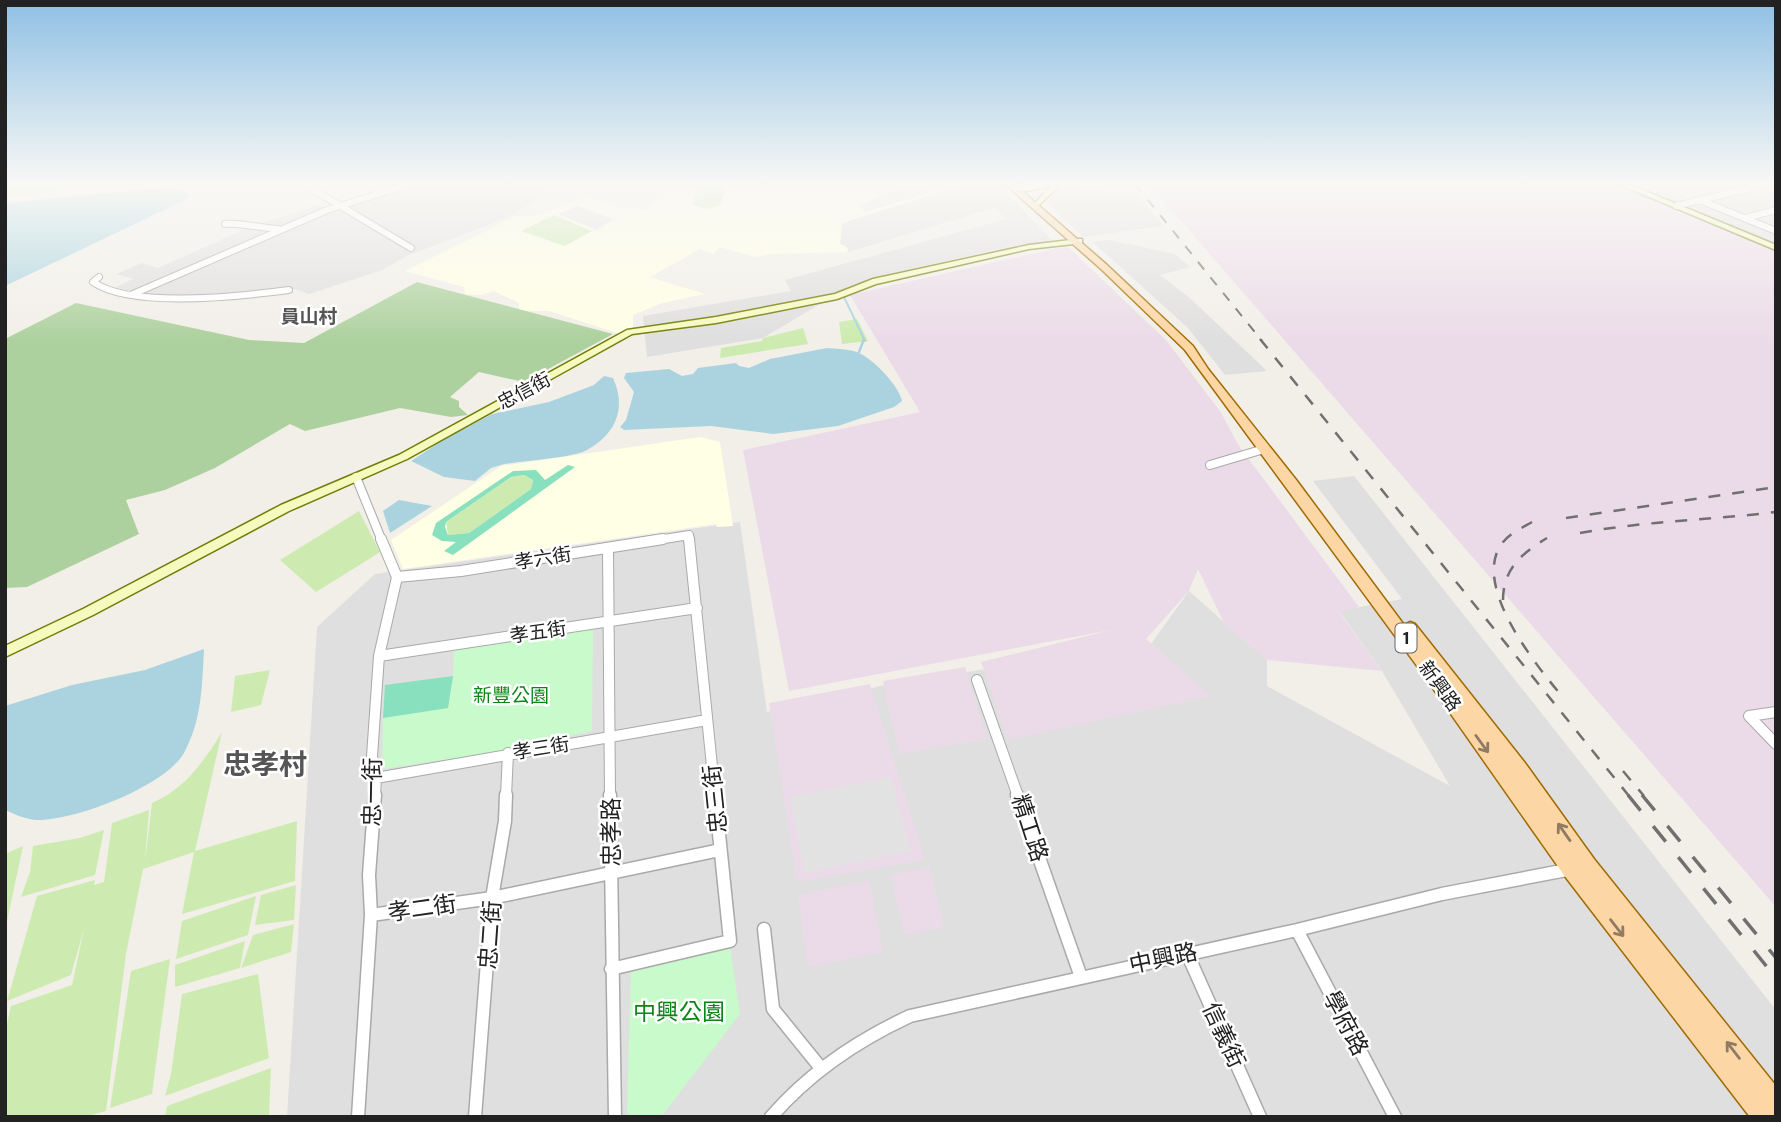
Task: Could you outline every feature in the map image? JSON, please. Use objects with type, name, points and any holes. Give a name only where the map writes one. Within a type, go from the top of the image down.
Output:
[{"type":"main road","name":"新興路","points":[[1072,236],[1177,334],[1765,1117]]},
{"type":"main road","name":"新興路","points":[[1072,236],[1191,343],[1519,768],[1579,867],[1776,1104]]},
{"type":"street","points":[[133,294],[264,236]]},
{"type":"street","points":[[391,236],[411,248]]},
{"type":"street","points":[[1748,236],[1776,248]]},
{"type":"street","name":"忠信街","points":[[5,652],[88,612],[285,508],[426,446],[630,332],[716,320],[837,296],[862,285],[903,275],[1029,247],[1077,241]]},
{"type":"street","points":[[99,276],[93,282],[97,285],[160,299],[198,299],[289,290]]},
{"type":"street","points":[[1210,465],[1264,449]]},
{"type":"street","points":[[356,477],[397,578]]},
{"type":"street","name":"孝六街","points":[[397,578],[461,571],[689,536]]},
{"type":"street","name":"忠三街","points":[[611,969],[730,940],[689,536]]},
{"type":"street","name":"忠孝路","points":[[608,548],[611,969],[615,1117]]},
{"type":"street","name":"忠一街","points":[[358,1117],[371,915],[369,875],[376,778],[372,756],[379,656],[397,578]]},
{"type":"street","name":"孝五街","points":[[379,656],[697,608]]},
{"type":"street","name":"精工路","points":[[977,680],[1080,977]]},
{"type":"street","points":[[1776,712],[1749,716],[1776,744]]},
{"type":"street","name":"孝三街","points":[[376,778],[707,720]]},
{"type":"street","name":"忠二街","points":[[475,1117],[492,898],[505,821],[508,753]]},
{"type":"street","name":"孝二街","points":[[371,915],[492,898],[720,850]]},
{"type":"street","name":"中興路","points":[[771,1117],[820,1067],[862,1039],[910,1016],[1297,930],[1442,894],[1579,867]]},
{"type":"street","points":[[764,929],[773,1009],[820,1067]]},
{"type":"street","name":"學府路","points":[[1297,930],[1395,1117]]},
{"type":"street","name":"信義街","points":[[1187,953],[1260,1117]]},
{"type":"shaded area","points":[[229,236],[458,236],[407,256],[382,270],[309,294],[295,289],[169,296],[138,293],[116,287],[133,279],[116,274],[142,263],[158,268]]},
{"type":"shaded area","points":[[475,236],[841,236],[840,244],[847,247],[848,252],[771,254],[755,257],[719,247],[714,254],[700,249],[650,277],[705,294],[662,303],[633,315],[633,329],[620,334],[549,311],[519,311],[519,303],[494,291],[481,295],[465,294],[464,287],[405,271]]},
{"type":"shaded area","points":[[841,236],[900,236],[848,252],[847,247],[840,244]]},
{"type":"shaded area","points":[[944,236],[1048,236],[1054,242],[1017,245],[884,275],[850,286],[763,338],[647,357],[643,316],[791,291],[785,280]]},
{"type":"shaded area","points":[[1194,236],[1760,236],[1776,243],[1776,907]]},
{"type":"shaded area","points":[[1760,236],[1776,236],[1776,243]]},
{"type":"shaded area","points":[[1109,240],[1175,254],[1190,267],[1160,275],[1191,299],[1267,371],[1225,375],[1188,328],[1093,242]]},
{"type":"shaded area","points":[[1067,246],[1166,340],[1220,411],[1239,446],[1359,607],[1339,612],[1382,671],[1267,660],[1225,625],[1198,569],[1189,591],[1146,639],[1211,696],[1008,740],[981,662],[1111,630],[789,691],[743,450],[920,412],[850,295]]},
{"type":"shaded area","points":[[700,437],[720,442],[733,526],[717,527],[716,524],[403,569],[391,540],[501,466]]},
{"type":"shaded area","points":[[1354,476],[1776,1010],[1776,1117],[287,1117],[317,627],[375,574],[740,522],[767,712],[889,684],[1151,644],[1189,591],[1267,660],[1267,686],[1450,786],[1382,671],[1339,611],[1402,599],[1313,481]]},
{"type":"shaded area","points":[[965,667],[987,739],[899,754],[883,681]]},
{"type":"shaded area","points":[[870,684],[925,860],[797,882],[769,703]]},
{"type":"shaded area","points":[[891,777],[910,851],[804,873],[791,797]]},
{"type":"shaded area","points":[[929,867],[944,927],[904,935],[891,875]]},
{"type":"shaded area","points":[[869,881],[883,952],[808,967],[798,895]]},
{"type":"green space","points":[[537,236],[582,236],[565,246]]},
{"type":"green space","points":[[417,282],[613,334],[524,382],[479,372],[450,397],[459,401],[459,407],[468,415],[451,417],[400,408],[305,431],[290,424],[215,468],[165,490],[126,500],[139,534],[27,587],[5,588],[5,339],[76,303],[249,340],[304,343]]},
{"type":"green space","points":[[857,319],[868,341],[842,344],[839,322]]},
{"type":"green space","points":[[803,328],[808,344],[720,358],[721,348],[762,341],[763,338]]},
{"type":"green space","points":[[568,465],[575,467],[453,555],[444,551],[456,542],[442,541],[432,535],[436,523],[513,471],[536,470],[545,480]],"holes":[[[524,475],[533,480],[531,489],[469,533],[448,535],[446,522],[511,477]]]},
{"type":"green space","points":[[524,475],[533,480],[531,489],[469,533],[448,535],[446,522],[511,477]]},
{"type":"green space","points":[[359,511],[380,552],[316,592],[280,560]]},
{"type":"green space","name":"新豐公園","points":[[593,629],[592,731],[505,751],[382,769],[383,718],[448,707],[454,649]]},
{"type":"green space","points":[[270,670],[261,705],[231,712],[235,676]]},
{"type":"green space","points":[[453,676],[448,708],[383,718],[385,685]]},
{"type":"green space","points":[[222,732],[195,851],[297,821],[295,881],[182,914],[194,852],[143,869],[126,954],[106,1111],[84,1117],[5,1117],[5,1033],[11,1006],[72,985],[84,929],[71,975],[7,1001],[37,896],[95,880],[94,885],[104,882],[112,823],[149,810],[145,862],[152,803],[184,782],[201,764]]},
{"type":"green space","points":[[104,830],[95,875],[21,897],[30,872],[33,846],[80,838]]},
{"type":"green space","points":[[23,846],[5,931],[5,860],[7,853]]},
{"type":"green space","points":[[296,885],[294,920],[255,925],[261,895]]},
{"type":"green space","points":[[256,896],[248,935],[176,959],[182,921]]},
{"type":"green space","points":[[294,924],[291,952],[241,968],[253,935]]},
{"type":"green space","points":[[245,941],[240,968],[175,987],[175,965]]},
{"type":"green space","name":"中興公園","points":[[730,947],[740,1014],[661,1117],[632,1117],[627,1113],[631,972]]},
{"type":"green space","points":[[170,959],[152,1094],[110,1108],[131,971]]},
{"type":"green space","points":[[258,974],[269,1058],[165,1096],[171,1074],[182,994]]},
{"type":"green space","points":[[271,1068],[269,1117],[165,1117],[167,1106]]},
{"type":"water","points":[[5,236],[109,236],[5,286]]},
{"type":"water","points":[[827,348],[845,349],[867,357],[891,381],[902,401],[894,407],[838,426],[773,434],[711,426],[624,430],[620,427],[626,420],[634,392],[624,378],[626,373],[669,369],[682,376],[693,374],[698,368],[736,363],[749,368],[770,359]]},
{"type":"water","points":[[604,376],[613,378],[617,389],[619,400],[616,420],[604,437],[585,451],[504,464],[491,468],[475,481],[444,477],[411,461],[443,440],[492,414],[549,402],[594,385]]},
{"type":"water","points":[[399,500],[432,506],[390,533],[383,511]]},
{"type":"water","points":[[204,649],[200,702],[194,728],[184,753],[173,766],[158,778],[117,800],[72,815],[36,820],[5,810],[5,706],[72,685],[145,670]]},
{"type":"waterway","points":[[844,297],[865,341]]},
{"type":"waterway","points":[[859,352],[864,339]]},
{"type":"railway","points":[[1177,236],[1262,341]]},
{"type":"railway","points":[[1260,339],[1629,796]]},
{"type":"railway","points":[[1566,518],[1776,487]]},
{"type":"railway","points":[[1580,533],[1776,512]]},
{"type":"railway","points":[[1532,522],[1509,536],[1499,548],[1494,565],[1495,584],[1512,626],[1537,665],[1561,695]]},
{"type":"railway","points":[[1503,600],[1510,571],[1522,556],[1547,538]]},
{"type":"railway","points":[[1623,771],[1644,796]]},
{"type":"railway","points":[[1628,795],[1776,978]]},
{"type":"railway","points":[[1642,795],[1776,958]]},
{"type":"district","name":"員山村","points":[[309,316]]},
{"type":"district","name":"忠孝村","points":[[265,764]]}]
